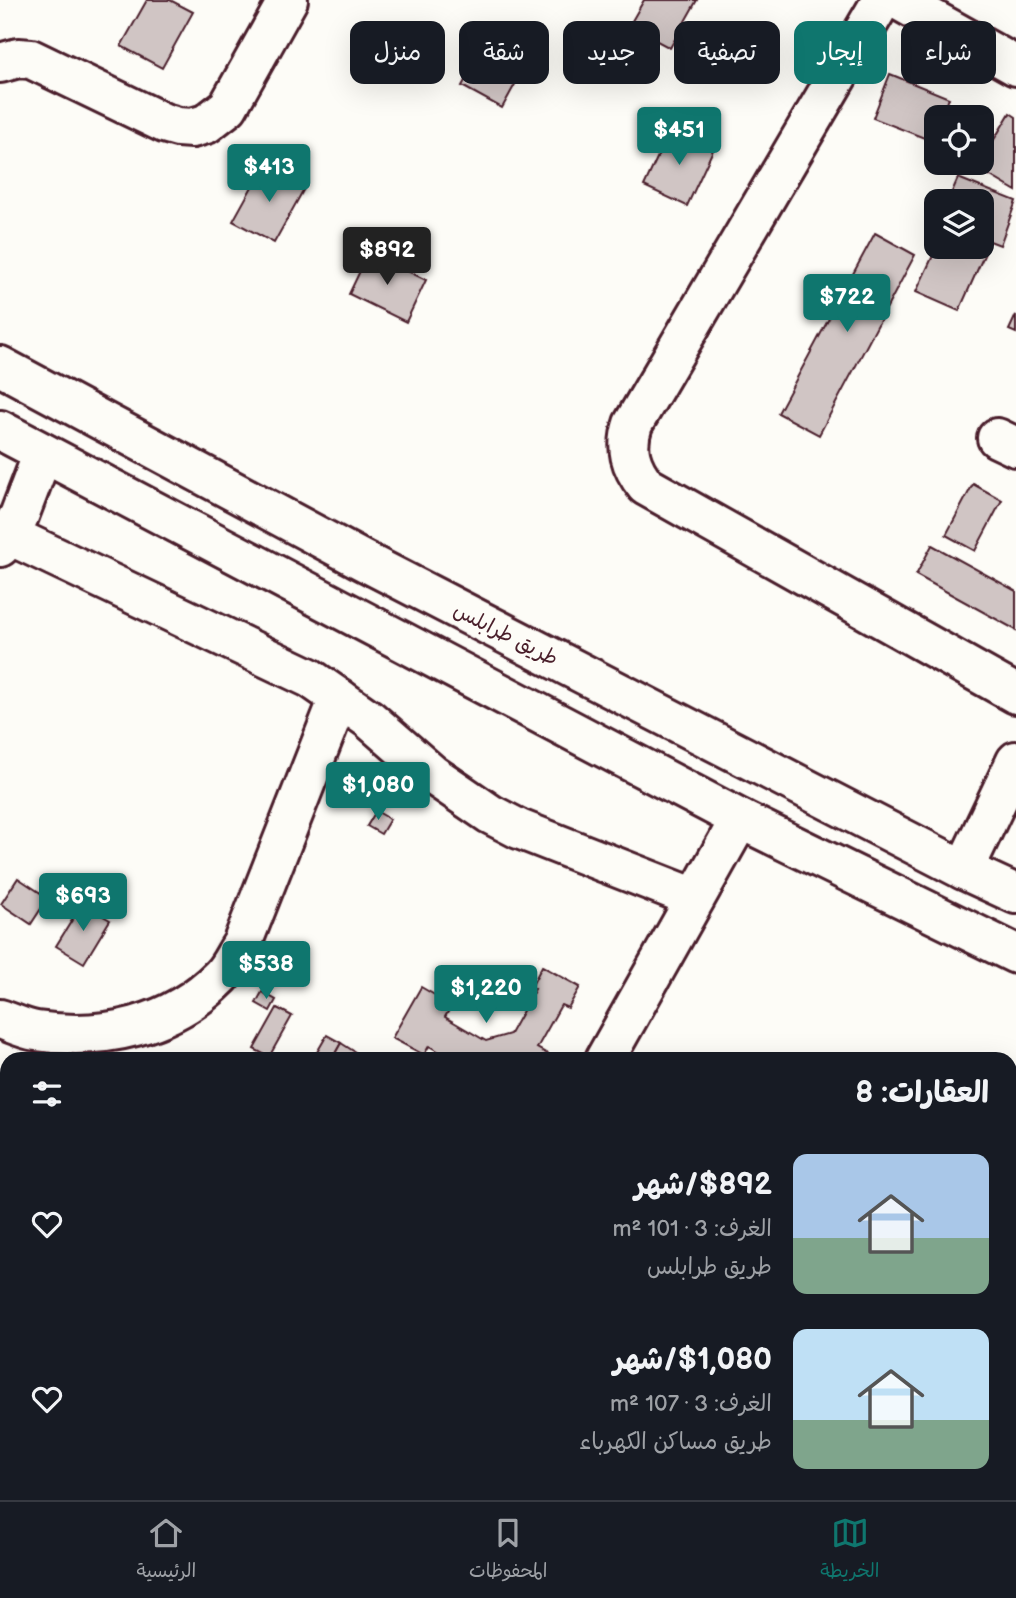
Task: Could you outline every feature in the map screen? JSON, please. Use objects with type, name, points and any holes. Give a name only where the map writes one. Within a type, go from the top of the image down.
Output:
[{"type":"main road","points":[[0,63],[18,58],[32,59],[164,123],[192,128],[206,124],[228,107],[289,0]]},
{"type":"main road","points":[[882,0],[633,424],[629,436],[630,460],[636,474],[646,486],[1016,694]]},
{"type":"main road","points":[[898,0],[1016,66]]},
{"type":"main road","name":"طريق طرابلس","points":[[0,366],[374,566],[964,870],[1016,894]]},
{"type":"main road","points":[[0,430],[740,819],[1016,954]]},
{"type":"main road","points":[[43,453],[29,494],[4,541],[283,665],[339,698],[369,719],[433,775],[490,814],[519,829],[695,898]]},
{"type":"main road","points":[[0,1020],[34,1031],[90,1035],[154,1021],[191,1003],[223,974],[242,944],[339,698]]},
{"type":"main road","points":[[964,870],[1016,761]]},
{"type":"main road","points":[[609,1052],[740,819]]},
{"type":"building","points":[[147,0],[170,0],[193,12],[162,68],[121,46]]},
{"type":"building","points":[[644,0],[697,0],[685,21],[674,21],[674,41],[670,48],[660,43],[660,21],[632,21]]},
{"type":"building","points":[[890,74],[901,78],[901,84],[915,84],[949,98],[946,105],[924,105],[924,138],[873,118]]},
{"type":"building","points":[[463,84],[515,84],[502,108],[462,86]]},
{"type":"building","points":[[1010,113],[1016,117],[1016,191],[989,175],[994,175],[994,140]]},
{"type":"building","points":[[671,128],[714,148],[687,206],[644,186]]},
{"type":"building","points":[[264,165],[305,187],[274,243],[233,221]]},
{"type":"building","points":[[958,178],[986,189],[953,189]]},
{"type":"building","points":[[994,192],[1016,201],[1000,245],[994,243]]},
{"type":"building","points":[[875,233],[915,255],[819,435],[778,413]]},
{"type":"building","points":[[369,252],[426,280],[406,322],[349,294]]},
{"type":"building","points":[[931,259],[982,259],[959,311],[916,292]]},
{"type":"building","points":[[1016,315],[1016,333],[1009,330]]},
{"type":"building","points":[[973,484],[1002,500],[975,551],[946,535]]},
{"type":"building","points":[[932,545],[1016,591],[1016,630],[916,575]]},
{"type":"building","points":[[376,811],[390,819],[381,834],[367,826]]},
{"type":"building","points":[[18,878],[48,898],[31,924],[1,904]]},
{"type":"building","points":[[82,904],[110,920],[84,963],[56,946]]},
{"type":"building","points":[[542,966],[580,987],[568,1008],[561,1005],[537,1048],[544,1052],[440,1052],[429,1046],[426,1052],[418,1052],[392,1038],[421,987],[452,1005],[445,1017],[486,1041],[510,1034],[535,989],[531,987]]},
{"type":"building","points":[[262,992],[276,1000],[270,1011],[256,1003]]},
{"type":"building","points":[[277,1008],[292,1016],[272,1052],[254,1049]]},
{"type":"building","points":[[327,1035],[341,1043],[336,1052],[317,1052]]},
{"type":"building","points":[[341,1043],[355,1052],[336,1052]]}]
